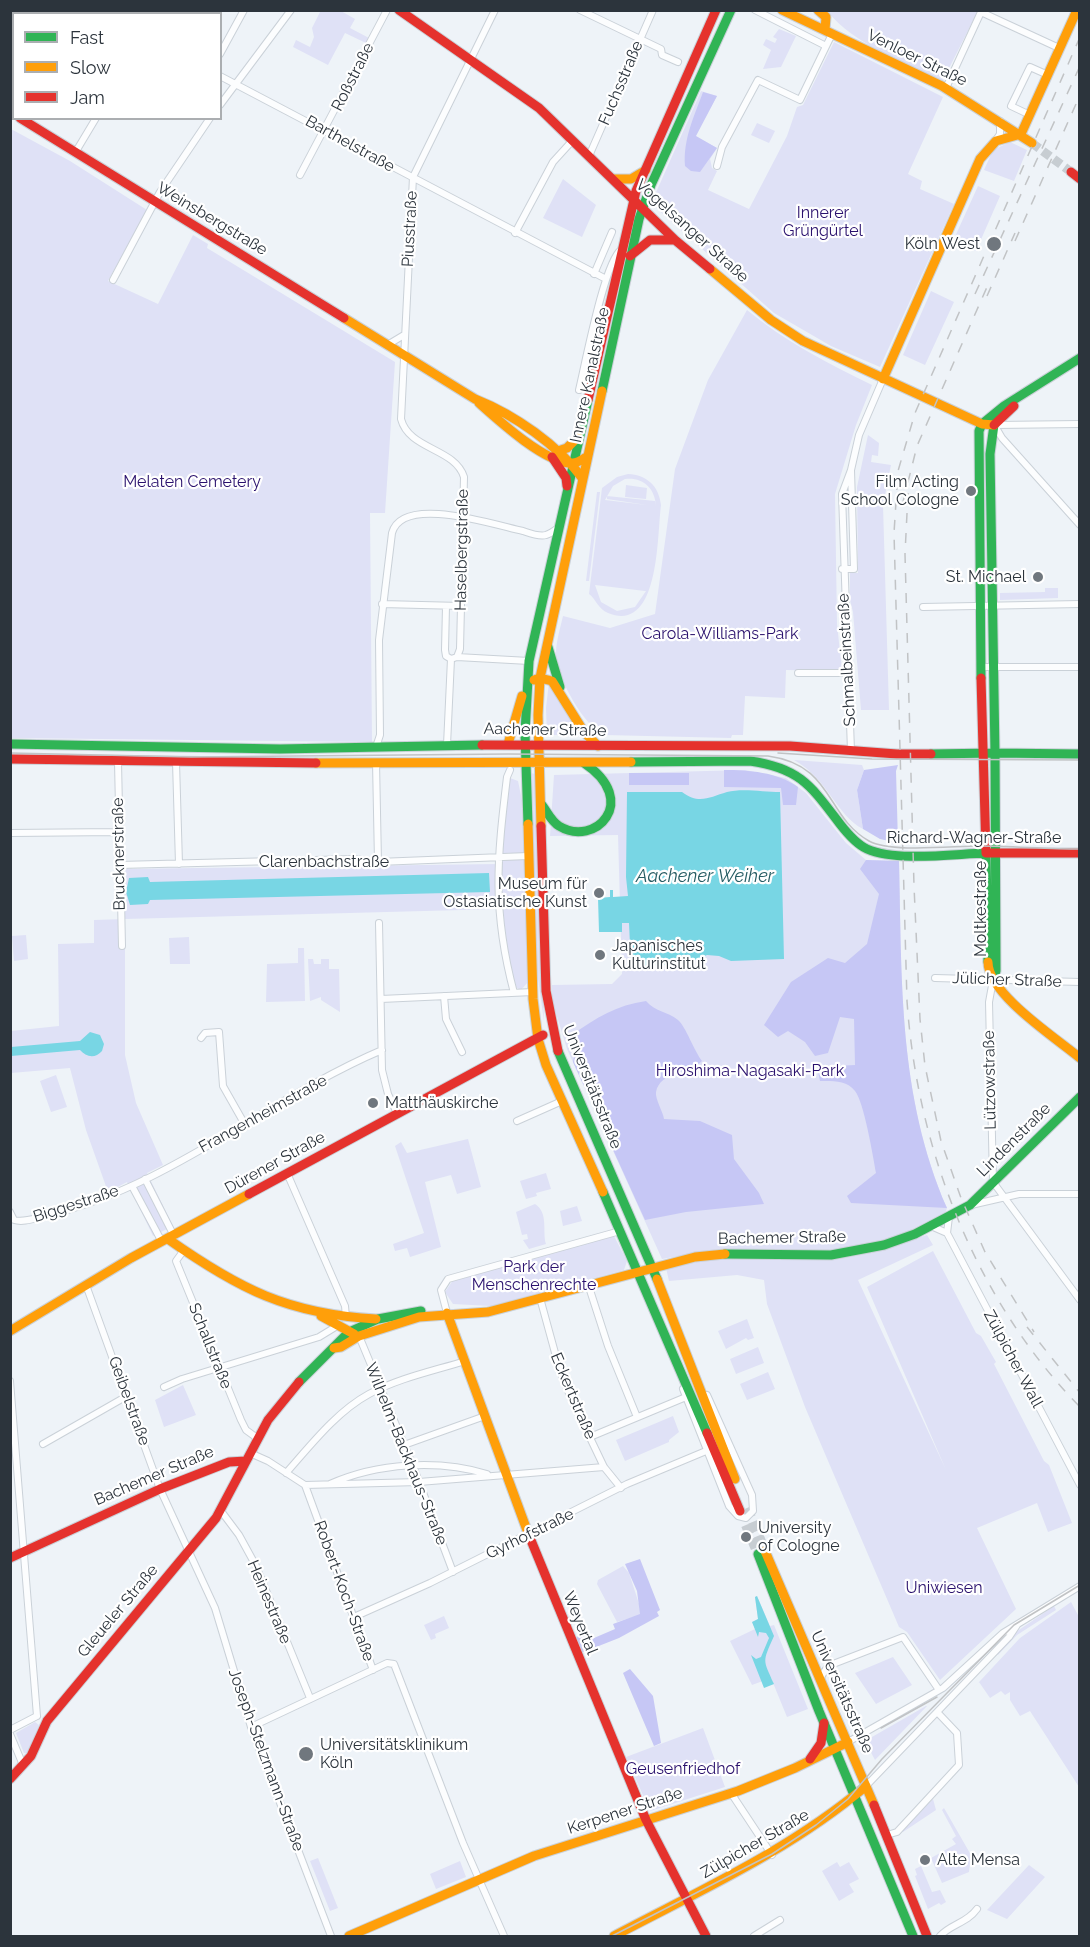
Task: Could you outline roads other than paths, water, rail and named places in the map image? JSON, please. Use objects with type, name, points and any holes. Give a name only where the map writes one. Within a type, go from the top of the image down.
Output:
[{"type":"main road","name":"Vogelsanger Straße","points":[[399,10],[532,103],[675,240],[753,306],[803,341],[982,424],[994,425]]},
{"type":"main road","name":"Innere Kanalstraße","points":[[526,763],[526,688],[529,661],[578,437],[634,199],[716,10]]},
{"type":"main road","name":"Innere Kanalstraße","points":[[540,763],[540,678],[642,208],[731,10]]},
{"type":"main road","name":"Venloer Straße","points":[[782,10],[946,88],[1032,143]]},
{"type":"main road","points":[[800,19],[812,10]]},
{"type":"main road","points":[[818,10],[825,17],[829,32]]},
{"type":"main road","points":[[883,379],[980,159],[996,141],[1021,134],[1077,10]]},
{"type":"main road","name":"Weinsbergstraße","points":[[23,120],[475,399],[492,415],[573,463],[583,479]]},
{"type":"main road","points":[[613,179],[631,179],[646,170]]},
{"type":"main road","points":[[1071,172],[1080,179]]},
{"type":"main road","points":[[630,256],[650,240],[675,240]]},
{"type":"main road","points":[[982,424],[1004,406],[1080,358]]},
{"type":"main road","points":[[994,425],[1035,388]]},
{"type":"main road","name":"Moltkestraße","points":[[982,424],[980,431],[982,753],[991,852],[996,971],[993,979]]},
{"type":"main road","name":"Moltkestraße","points":[[991,852],[995,753],[990,454],[994,425]]},
{"type":"main road","points":[[567,486],[555,453],[567,448],[578,437]]},
{"type":"main road","points":[[573,463],[588,456]]},
{"type":"main road","points":[[548,642],[561,693]]},
{"type":"main road","points":[[508,744],[520,700],[526,688],[540,678],[552,681],[584,732],[598,746]]},
{"type":"main road","name":"Aachener Straße","points":[[10,744],[210,749],[508,744],[790,746],[851,751],[1080,754]]},
{"type":"main road","points":[[425,763],[447,745]]},
{"type":"main road","points":[[454,762],[453,752],[459,745]]},
{"type":"main road","name":"Aachener Straße","points":[[10,759],[118,762],[425,763],[750,761],[768,763],[795,771]]},
{"type":"main road","name":"Universitätsstraße","points":[[526,763],[534,1019],[538,1039],[671,1348],[744,1510],[652,1266],[557,1050],[549,1021],[546,991],[540,763]]},
{"type":"main road","points":[[541,803],[554,822],[573,832],[586,832],[604,821],[611,809],[610,789],[603,777],[584,763]]},
{"type":"main road","name":"Richard-Wagner-Straße","points":[[795,771],[813,786],[856,842],[866,848],[886,853],[1080,853]]},
{"type":"main road","points":[[993,979],[1005,996],[1080,1058]]},
{"type":"main road","points":[[524,1045],[533,995]]},
{"type":"main road","points":[[534,1019],[543,1024],[549,1021]]},
{"type":"main road","points":[[549,1021],[547,1028],[538,1039],[549,1042],[557,1050]]},
{"type":"main road","name":"Dürener Straße","points":[[10,1331],[86,1284],[397,1113],[538,1039]]},
{"type":"main road","name":"Lindenstraße","points":[[970,1205],[1080,1097]]},
{"type":"main road","points":[[604,1193],[611,1187],[619,1190]]},
{"type":"main road","name":"Bachemer Straße","points":[[354,1334],[419,1317],[447,1313],[488,1312],[652,1266],[695,1257],[733,1253],[841,1254],[884,1245],[931,1226],[970,1205]]},
{"type":"main road","points":[[168,1239],[262,1295],[319,1314],[378,1319]]},
{"type":"main road","name":"Bachemer Straße","points":[[10,1558],[160,1489],[225,1463],[248,1457],[257,1438],[285,1398],[334,1348],[341,1347],[354,1334],[378,1319],[437,1310],[447,1313]]},
{"type":"main road","name":"Weyertal","points":[[447,1313],[577,1658],[646,1820],[706,1936]]},
{"type":"main road","points":[[319,1314],[354,1334]]},
{"type":"main road","name":"Gleueler Straße","points":[[10,1779],[31,1755],[42,1719],[221,1511],[248,1457]]},
{"type":"main road","name":"Universitätsstraße","points":[[913,1936],[824,1723],[762,1552],[848,1742],[927,1936]]},
{"type":"main road","points":[[807,1763],[821,1743],[824,1723]]},
{"type":"main road","name":"Kerpener Straße","points":[[349,1936],[534,1856],[731,1793],[807,1763],[848,1742]]},
{"type":"main road","name":"Zülpicher Straße","points":[[614,1936],[772,1855],[805,1835],[866,1786]]},
{"type":"main road","points":[[875,1846],[884,1851],[890,1846]]},
{"type":"main road","points":[[894,1890],[898,1883],[906,1884]]},
{"type":"street","points":[[222,50],[244,10]]},
{"type":"street","points":[[222,102],[291,10]]},
{"type":"street","name":"Roßstraße","points":[[300,175],[387,10]]},
{"type":"street","name":"Piusstraße","points":[[405,430],[401,419],[403,353],[413,177],[495,10]]},
{"type":"street","points":[[580,10],[661,49],[662,55],[678,62]]},
{"type":"street","name":"Fuchsstraße","points":[[589,156],[653,10]]},
{"type":"street","points":[[755,10],[826,46]]},
{"type":"street","points":[[946,88],[981,12],[1059,48]]},
{"type":"street","points":[[717,166],[722,147],[758,80],[800,100],[826,46],[829,32]]},
{"type":"street","points":[[1030,115],[1011,106],[1030,67],[1048,75]]},
{"type":"street","name":"Barthelstraße","points":[[222,77],[606,279]]},
{"type":"street","points":[[75,153],[95,120]]},
{"type":"street","points":[[113,280],[154,201],[209,120]]},
{"type":"street","points":[[996,141],[1000,134],[1000,121]]},
{"type":"street","points":[[515,233],[553,162],[573,140]]},
{"type":"street","points":[[594,274],[612,232]]},
{"type":"street","name":"Innere Kanalstraße","points":[[579,390],[606,279],[615,254],[622,249]]},
{"type":"street","points":[[389,344],[404,335]]},
{"type":"street","name":"Schmalbeinstraße","points":[[851,751],[850,673],[842,569],[842,494],[851,470],[859,435],[883,379]]},
{"type":"street","points":[[994,425],[1080,424]]},
{"type":"street","points":[[994,425],[1002,438],[1080,525]]},
{"type":"street","name":"Haselbergstraße","points":[[405,430],[462,471],[464,480],[460,649],[454,658],[447,745]]},
{"type":"street","name":"Schmalbeinstraße","points":[[842,569],[854,569],[851,470]]},
{"type":"street","points":[[376,747],[380,735],[379,640],[382,604],[395,524],[403,517],[414,514],[463,517],[542,536],[558,528]]},
{"type":"street","points":[[980,550],[993,550]]},
{"type":"street","points":[[382,604],[461,606]]},
{"type":"street","points":[[923,607],[1080,604]]},
{"type":"street","name":"Haselbergstraße","points":[[446,606],[445,650],[446,656],[454,658]]},
{"type":"street","points":[[454,658],[529,661]]},
{"type":"street","points":[[982,668],[1080,667]]},
{"type":"street","points":[[798,673],[850,673]]},
{"type":"street","points":[[380,735],[395,747]]},
{"type":"street","name":"Brucknerstraße","points":[[118,762],[122,946]]},
{"type":"street","points":[[176,762],[179,864]]},
{"type":"street","points":[[376,762],[378,862]]},
{"type":"street","points":[[510,770],[507,777],[497,859],[497,900],[502,949],[513,993]]},
{"type":"street","points":[[10,833],[118,832]]},
{"type":"street","name":"Clarenbachstraße","points":[[119,865],[354,859],[378,862],[528,856]]},
{"type":"street","points":[[379,923],[384,1082],[397,1113]]},
{"type":"street","name":"Jülicher Straße","points":[[935,978],[1080,982]]},
{"type":"street","name":"Lützowstraße","points":[[993,979],[989,1002],[993,1182]]},
{"type":"street","points":[[381,999],[513,993],[533,995]]},
{"type":"street","points":[[444,996],[446,1019],[462,1052]]},
{"type":"street","points":[[201,1038],[204,1033],[219,1032],[223,1086],[244,1123]]},
{"type":"street","name":"Frangenheimstraße","points":[[145,1179],[244,1123],[382,1050]]},
{"type":"street","points":[[517,1121],[563,1101]]},
{"type":"street","points":[[287,1173],[345,1306],[346,1317]]},
{"type":"street","points":[[145,1179],[168,1239]]},
{"type":"street","name":"Biggestraße","points":[[10,1212],[14,1220],[22,1221],[67,1211],[145,1179]]},
{"type":"street","points":[[993,1182],[1080,1300]]},
{"type":"street","points":[[132,1186],[168,1239]]},
{"type":"street","points":[[970,1205],[1019,1194],[1080,1194]]},
{"type":"street","points":[[931,1226],[947,1233],[949,1217]]},
{"type":"street","points":[[447,1313],[441,1290],[448,1279],[620,1231]]},
{"type":"street","name":"Zülpicher Wall","points":[[947,1233],[1080,1485]]},
{"type":"street","name":"Schallstraße","points":[[184,1250],[176,1261],[218,1368],[246,1430],[257,1438]]},
{"type":"street","name":"Geibelstraße","points":[[86,1284],[160,1489],[189,1550]]},
{"type":"street","points":[[588,1284],[608,1346],[637,1417]]},
{"type":"street","name":"Eckertstraße","points":[[540,1298],[560,1371],[604,1467],[624,1486]]},
{"type":"street","points":[[164,1387],[327,1333],[337,1326]]},
{"type":"street","points":[[327,1333],[334,1348]]},
{"type":"street","name":"Wilhelm-Backhaus-Straße","points":[[354,1334],[413,1466],[453,1572]]},
{"type":"street","name":"Universitätsstraße","points":[[671,1348],[673,1363],[729,1506],[740,1517],[750,1515],[753,1509],[751,1493],[726,1434],[692,1369]]},
{"type":"street","points":[[286,1473],[319,1437],[354,1405],[380,1389],[465,1361]]},
{"type":"street","points":[[10,1381],[24,1552],[42,1719],[10,1732],[23,1765]]},
{"type":"street","points":[[43,1444],[127,1396]]},
{"type":"street","points":[[590,1437],[686,1397]]},
{"type":"street","points":[[404,1445],[485,1416]]},
{"type":"street","name":"Gyrhofstraße","points":[[354,1617],[453,1572],[624,1486],[706,1451]]},
{"type":"street","points":[[248,1457],[268,1461],[305,1485],[419,1482],[604,1467]]},
{"type":"street","points":[[10,1470],[17,1466]]},
{"type":"street","points":[[329,1484],[370,1472],[413,1466],[449,1466],[490,1475]]},
{"type":"street","name":"Robert-Koch-Straße","points":[[305,1485],[373,1670],[387,1663],[394,1664],[478,1879],[503,1936]]},
{"type":"street","name":"Heinestraße","points":[[221,1511],[239,1535],[256,1566],[310,1698]]},
{"type":"street","name":"Joseph-Stelzmann-Straße","points":[[189,1550],[215,1608],[251,1726],[331,1936]]},
{"type":"street","name":"Zülpicher Straße","points":[[939,1690],[953,1680],[1003,1633],[1080,1586]]},
{"type":"street","name":"Zülpicher Straße","points":[[866,1786],[1009,1637],[1018,1623]]},
{"type":"street","points":[[820,1678],[828,1666],[903,1637],[939,1690]]},
{"type":"street","points":[[251,1726],[373,1670]]},
{"type":"street","name":"Kerpener Straße","points":[[848,1742],[939,1690]]},
{"type":"street","points":[[886,1835],[897,1832],[959,1765],[957,1733],[938,1713]]},
{"type":"street","points":[[731,1793],[772,1855]]},
{"type":"street","points":[[940,1936],[945,1931],[965,1922],[977,1910]]},
{"type":"street","points":[[754,1936],[780,1920]]},
{"type":"water","name":"Aachener Weiher","points":[[733,791],[780,792],[784,959],[731,961],[719,956],[707,955],[685,964],[631,967],[629,923],[622,923],[622,932],[599,932],[598,898],[610,897],[610,890],[613,890],[613,897],[628,896],[626,877],[627,792],[682,792],[699,799]]},
{"type":"water","points":[[489,873],[490,892],[150,900],[148,904],[130,905],[126,892],[129,878],[148,877],[150,882]]},
{"type":"water","points":[[90,1032],[100,1035],[104,1044],[102,1051],[94,1056],[88,1056],[80,1050],[11,1056],[11,1047],[80,1041]]},
{"type":"water","points":[[757,1596],[774,1636],[765,1661],[774,1684],[764,1688],[751,1655],[756,1659],[761,1657],[769,1638],[766,1633],[759,1632],[758,1637],[752,1622],[758,1619],[755,1597]]},
{"type":"tunnel","points":[[1032,143],[1071,172]]},
{"type":"tunnel","points":[[747,1508],[765,1551]]},
{"type":"tunnel","points":[[746,1525],[758,1554]]},
{"type":"tram line","points":[[10,753],[191,757],[508,754],[768,756],[789,761],[805,770],[827,792],[855,831],[879,845],[906,848],[979,846],[1080,849]]},
{"type":"tram line","points":[[778,753],[872,759],[1080,760]]},
{"type":"tram line","points":[[612,1936],[772,1854],[816,1825],[848,1799],[882,1759],[1014,1625],[1080,1585]]},
{"type":"tram line","points":[[881,1728],[937,1697]]},
{"type":"railway","points":[[1080,37],[915,413],[898,471],[894,533],[907,1001],[913,1056],[923,1111],[938,1166],[958,1219],[982,1270],[1010,1319],[1043,1365],[1080,1407]]},
{"type":"railway","points":[[975,294],[1080,66]]},
{"type":"railway","points":[[1015,241],[1080,95]]},
{"type":"railway","points":[[987,296],[1015,233]]},
{"type":"railway","points":[[903,502],[917,446],[987,287]]},
{"type":"railway","points":[[908,493],[905,554],[914,886],[920,1019],[925,1066],[941,1141],[961,1198],[985,1252],[1034,1332]]},
{"type":"railway","points":[[1027,1327],[1080,1393]]},
{"type":"place","name":"Köln West","points":[[994,244]]},
{"type":"place","name":"Film Acting School Cologne","points":[[971,491]]},
{"type":"place","name":"St. Michael","points":[[1038,577]]},
{"type":"place","name":"Museum für Ostasiatische Kunst","points":[[599,893]]},
{"type":"place","name":"Japanisches Kulturinstitut","points":[[600,955]]},
{"type":"place","name":"Matthäuskirche","points":[[373,1103]]},
{"type":"place","name":"University of Cologne","points":[[746,1537]]},
{"type":"place","name":"Universitätsklinikum Köln","points":[[306,1754]]},
{"type":"place","name":"Alte Mensa","points":[[925,1860]]},
{"type":"park label","name":"Innerer Grüngürtel","points":[[823,222]]},
{"type":"park label","name":"Melaten Cemetery","points":[[192,482]]},
{"type":"park label","name":"Carola-Williams-Park","points":[[720,634]]},
{"type":"park label","name":"Hiroshima-Nagasaki-Park","points":[[750,1071]]},
{"type":"park label","name":"Park der Menschenrechte","points":[[534,1276]]},
{"type":"park label","name":"Uniwiesen","points":[[944,1588]]},
{"type":"park label","name":"Geusenfriedhof","points":[[683,1769]]}]
